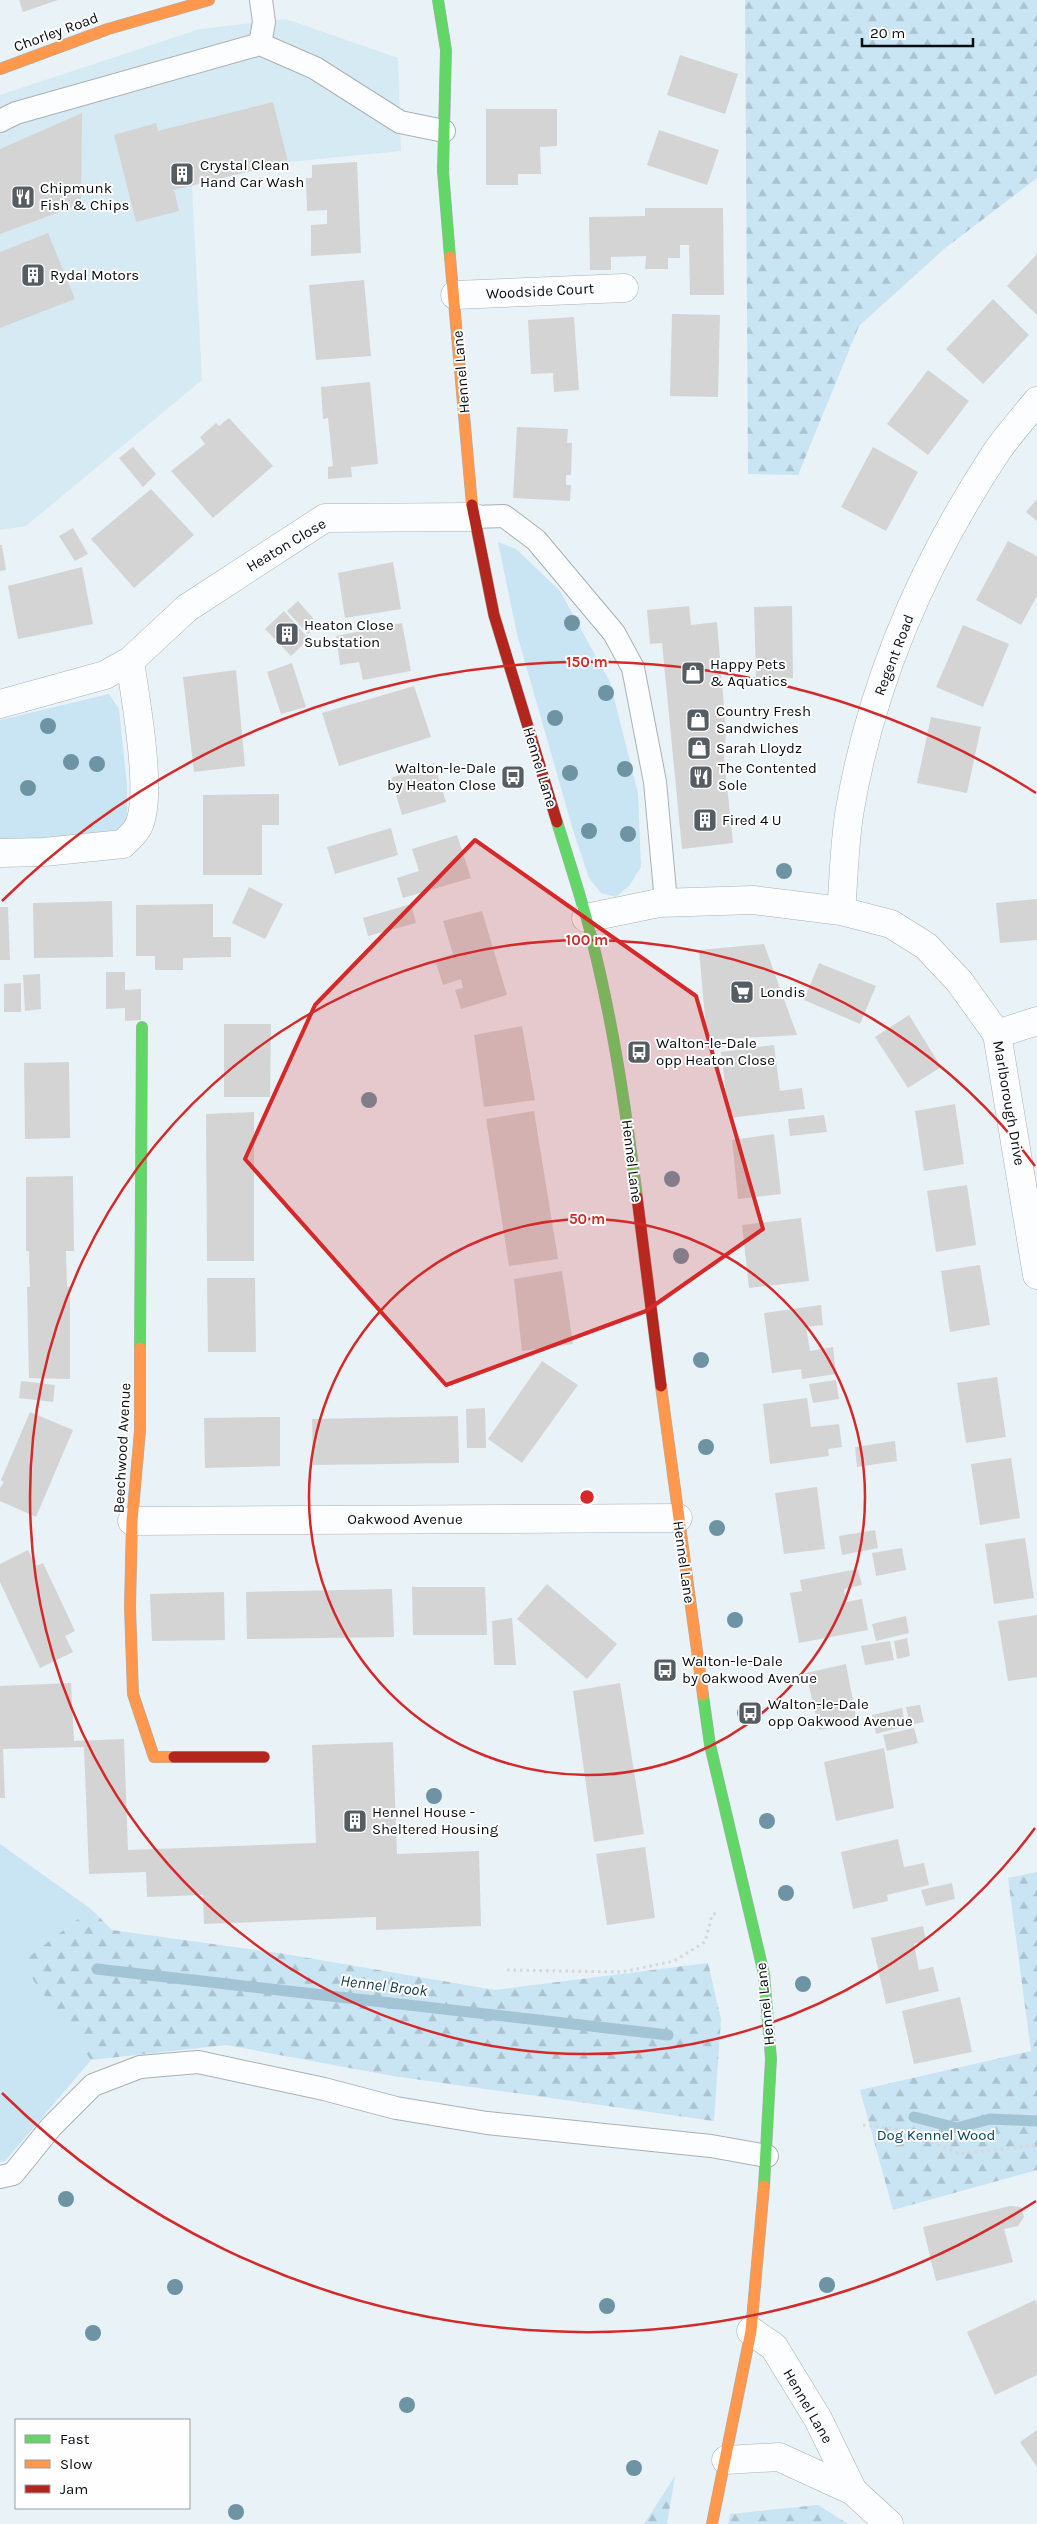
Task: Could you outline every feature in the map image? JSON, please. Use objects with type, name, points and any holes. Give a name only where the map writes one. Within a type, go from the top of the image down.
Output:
[{"type":"main road","name":"Chorley Road","points":[[0,69],[108,29],[209,0]]},
{"type":"main road","name":"Hennel Lane","points":[[438,0],[446,50],[443,171],[455,295],[472,517],[494,615],[586,918],[626,1111],[678,1518],[710,1745],[764,1974],[771,2059],[767,2156],[751,2331],[712,2524]]},
{"type":"main road","name":"Beechwood Avenue","points":[[142,1027],[141,1412],[132,1521],[130,1607],[133,1694],[154,1757],[264,1757]]},
{"type":"street","name":"Woodside Court","points":[[455,295],[624,288]]},
{"type":"street","name":"Regent Road","points":[[841,911],[850,811],[869,723],[896,639],[942,546],[998,451],[1037,401]]},
{"type":"street","name":"Heaton Close","points":[[0,704],[105,675],[130,661],[187,608],[325,518],[472,517]]},
{"type":"street","points":[[0,853],[44,852],[123,844],[138,826],[145,801],[142,748],[130,661]]},
{"type":"street","name":"Marlborough Drive","points":[[586,918],[666,902],[753,900],[841,911],[891,924],[926,946],[959,981],[997,1034],[1037,1275]]},
{"type":"street","points":[[997,1034],[1037,1021]]},
{"type":"street","name":"Oakwood Avenue","points":[[132,1521],[678,1518]]},
{"type":"street","name":"Hennel Lane","points":[[751,2331],[774,2348],[818,2419],[853,2491]]},
{"type":"street","name":"Hennel Lane","points":[[726,2460],[779,2457],[853,2491],[889,2524]]},
{"type":"lane","points":[[260,44],[264,22],[261,0]]},
{"type":"lane","points":[[0,121],[16,113],[260,44],[315,68],[400,122],[444,131]]},
{"type":"lane","points":[[472,517],[504,516],[536,540],[614,633],[633,668],[655,782],[666,902]]},
{"type":"lane","points":[[0,2177],[13,2174],[51,2127],[93,2085],[140,2067],[198,2062],[324,2089],[396,2108],[487,2124],[711,2146],[767,2156]]},
{"type":"path","points":[[507,1970],[622,1972],[674,1961],[705,1942],[712,1914],[746,1902]]},
{"type":"path","points":[[863,2125],[904,2130],[960,2154],[1037,2145]]},
{"type":"highlighted area","points":[[475,840],[696,996],[763,1229],[646,1311],[446,1385],[245,1159],[315,1005]]},
{"type":"shaded area","points":[[286,19],[398,58],[401,151],[288,162],[192,186],[202,380],[26,526],[0,530],[0,95],[200,29]]},
{"type":"green space","points":[[745,0],[1037,0],[1037,178],[944,249],[859,326],[798,475],[748,474]]},
{"type":"green space","points":[[498,542],[516,549],[560,591],[610,682],[638,793],[641,867],[629,886],[616,897],[601,893],[589,878],[573,830],[517,634]]},
{"type":"green space","points":[[109,694],[119,709],[127,786],[127,825],[115,835],[21,841],[0,839],[0,720]]},
{"type":"green space","points":[[0,1844],[91,1909],[22,1963],[91,2060],[5,2161],[0,2162]]},
{"type":"green space","name":"Dog Kennel Wood","points":[[1037,1872],[1037,2170],[893,2210],[860,2090],[1031,2051],[1008,1878]]},
{"type":"green space","points":[[91,1909],[112,1930],[285,1954],[495,1990],[708,1963],[721,2019],[714,2121],[393,2076],[226,2045],[91,2060],[21,1963]]},
{"type":"green space","points":[[675,2476],[667,2524],[644,2524]]},
{"type":"green space","points":[[818,2505],[848,2524],[728,2524],[730,2514]]},
{"type":"building","points":[[19,0],[58,0],[23,12]]},
{"type":"building","points":[[680,55],[738,74],[725,114],[667,95]]},
{"type":"building","name":"Crystal Clean Hand Car Wash","points":[[273,102],[288,162],[174,190],[179,211],[136,222],[114,135],[156,123],[158,131]]},
{"type":"building","points":[[486,109],[557,109],[557,146],[540,147],[541,174],[518,174],[518,185],[486,185]]},
{"type":"building","points":[[82,113],[81,204],[0,234],[0,149]]},
{"type":"building","points":[[659,130],[719,150],[707,185],[647,165]]},
{"type":"building","points":[[357,162],[361,253],[311,256],[311,225],[327,224],[327,210],[307,211],[306,178],[312,178],[312,165]]},
{"type":"building","points":[[645,208],[723,208],[724,295],[690,295],[689,245],[680,245],[680,258],[668,258],[668,269],[645,269],[646,256],[611,257],[611,270],[590,270],[589,217],[645,216]]},
{"type":"building","name":"Rydal Motors","points":[[48,233],[75,299],[0,328],[0,252]]},
{"type":"building","points":[[1037,254],[1037,315],[1007,286]]},
{"type":"building","points":[[364,280],[371,356],[316,360],[309,285]]},
{"type":"building","points":[[993,299],[1029,335],[983,384],[946,349]]},
{"type":"building","points":[[672,314],[720,315],[718,397],[670,396]]},
{"type":"building","points":[[574,317],[579,390],[554,392],[553,373],[531,374],[528,320]]},
{"type":"building","points":[[928,370],[969,401],[928,455],[887,424]]},
{"type":"building","points":[[370,382],[378,464],[351,467],[352,477],[328,479],[328,467],[333,466],[328,418],[323,419],[321,387]]},
{"type":"building","points":[[229,418],[273,466],[213,518],[171,471],[205,444],[200,437],[216,423],[219,426]]},
{"type":"building","points":[[517,427],[568,429],[567,443],[572,443],[571,475],[566,475],[566,485],[571,485],[570,501],[513,498]]},
{"type":"building","points":[[133,447],[156,474],[143,487],[119,458]]},
{"type":"building","points":[[873,447],[918,472],[886,531],[841,507]]},
{"type":"building","points":[[151,489],[194,535],[134,588],[91,539]]},
{"type":"building","points":[[1037,499],[1037,521],[1026,512]]},
{"type":"building","points":[[73,528],[88,554],[75,561],[59,536]]},
{"type":"building","points":[[1008,541],[1037,556],[1037,596],[1021,625],[976,600]]},
{"type":"building","points":[[0,545],[2,545],[6,570],[0,571]]},
{"type":"building","points":[[393,562],[401,609],[345,618],[338,573]]},
{"type":"building","points":[[82,567],[93,624],[18,639],[8,586]]},
{"type":"building","points":[[298,601],[319,625],[308,634],[287,611]]},
{"type":"building","points":[[689,606],[691,625],[717,622],[726,732],[724,757],[733,843],[682,849],[662,643],[650,644],[647,610]]},
{"type":"building","points":[[792,606],[793,678],[756,678],[754,607]]},
{"type":"building","name":"Heaton Close Substation","points":[[284,611],[309,639],[291,656],[265,629]]},
{"type":"building","points":[[402,623],[411,671],[363,680],[359,662],[340,665],[336,636]]},
{"type":"building","points":[[963,625],[1009,644],[983,707],[936,687]]},
{"type":"building","points":[[292,663],[306,707],[281,714],[267,672]]},
{"type":"building","points":[[236,670],[245,766],[194,772],[183,677]]},
{"type":"building","points":[[414,686],[431,737],[339,766],[322,713]]},
{"type":"building","points":[[931,717],[981,727],[967,793],[917,783]]},
{"type":"building","points":[[434,763],[446,802],[402,815],[391,778]]},
{"type":"building","points":[[279,794],[279,825],[262,825],[262,875],[203,875],[203,795]]},
{"type":"building","points":[[391,828],[398,855],[335,874],[327,847]]},
{"type":"building","points":[[457,835],[471,878],[403,898],[397,878],[419,871],[412,849]]},
{"type":"building","points":[[249,887],[283,904],[265,939],[232,923]]},
{"type":"building","points":[[1037,899],[1037,940],[1000,943],[996,903]]},
{"type":"building","points":[[112,901],[113,957],[34,958],[33,903]]},
{"type":"building","points":[[213,904],[213,937],[231,937],[231,957],[183,958],[183,970],[155,970],[155,956],[136,956],[136,905]]},
{"type":"building","points":[[411,904],[416,923],[368,936],[363,918]]},
{"type":"building","points":[[0,907],[8,907],[10,960],[0,960]]},
{"type":"building","points":[[482,911],[507,995],[461,1009],[455,990],[463,988],[461,979],[443,985],[435,960],[453,954],[443,921]]},
{"type":"building","name":"Londis","points":[[764,944],[797,1035],[707,1040],[699,950]]},
{"type":"building","points":[[819,963],[876,986],[860,1024],[804,1000]]},
{"type":"building","points":[[106,972],[125,972],[125,990],[141,989],[141,1020],[125,1021],[125,1008],[106,1009]]},
{"type":"building","points":[[40,974],[41,1009],[25,1011],[23,975]]},
{"type":"building","points":[[21,983],[21,1012],[4,1012],[4,984]]},
{"type":"building","points":[[909,1015],[941,1067],[908,1088],[875,1037]]},
{"type":"building","points":[[224,1024],[271,1024],[270,1097],[224,1097]]},
{"type":"building","points":[[522,1026],[535,1100],[484,1107],[474,1035]]},
{"type":"building","points":[[774,1045],[780,1091],[802,1088],[805,1109],[729,1118],[721,1052]]},
{"type":"building","points":[[69,1062],[70,1138],[25,1139],[24,1063]]},
{"type":"building","points":[[955,1104],[964,1164],[924,1171],[915,1111]]},
{"type":"building","points":[[534,1111],[558,1259],[509,1266],[486,1119]]},
{"type":"building","points":[[254,1112],[254,1261],[207,1261],[206,1114]]},
{"type":"building","points":[[824,1115],[827,1132],[790,1136],[788,1119]]},
{"type":"building","points":[[774,1134],[781,1194],[738,1199],[732,1140]]},
{"type":"building","points":[[73,1176],[74,1251],[66,1251],[67,1287],[70,1286],[70,1379],[29,1378],[27,1287],[30,1287],[29,1251],[26,1251],[26,1177]]},
{"type":"building","points":[[967,1185],[976,1245],[936,1252],[927,1191]]},
{"type":"building","points":[[801,1218],[809,1281],[749,1288],[742,1225]]},
{"type":"building","points":[[980,1265],[990,1325],[950,1332],[941,1271]]},
{"type":"building","points":[[562,1271],[573,1344],[522,1351],[514,1279]]},
{"type":"building","points":[[207,1278],[255,1278],[256,1352],[208,1352]]},
{"type":"building","points":[[821,1305],[823,1325],[806,1327],[810,1351],[833,1347],[836,1374],[802,1379],[801,1369],[772,1373],[764,1313]]},
{"type":"building","points":[[542,1361],[578,1385],[522,1463],[488,1439]]},
{"type":"building","points":[[997,1377],[1006,1437],[966,1443],[957,1383]]},
{"type":"building","points":[[836,1380],[839,1399],[813,1403],[809,1384]]},
{"type":"building","points":[[21,1381],[55,1385],[53,1402],[19,1398]]},
{"type":"building","points":[[807,1398],[811,1427],[839,1424],[842,1447],[828,1449],[829,1456],[770,1464],[763,1404]]},
{"type":"building","points":[[485,1408],[486,1448],[467,1448],[466,1409]]},
{"type":"building","points":[[30,1412],[73,1430],[36,1517],[0,1501],[0,1488],[4,1482],[1,1480]]},
{"type":"building","points":[[458,1416],[459,1463],[313,1465],[312,1419]]},
{"type":"building","points":[[280,1417],[280,1466],[205,1468],[204,1418]]},
{"type":"building","points":[[895,1441],[897,1461],[857,1467],[855,1447]]},
{"type":"building","points":[[1011,1458],[1020,1518],[980,1525],[971,1464]]},
{"type":"building","points":[[817,1487],[825,1549],[784,1554],[775,1493]]},
{"type":"building","points":[[875,1530],[878,1548],[842,1555],[839,1536]]},
{"type":"building","points":[[1025,1538],[1034,1598],[994,1604],[985,1544]]},
{"type":"building","points":[[902,1548],[906,1570],[876,1576],[872,1553]]},
{"type":"building","points":[[28,1550],[36,1566],[43,1563],[75,1631],[65,1636],[73,1652],[40,1668],[0,1582],[0,1564]]},
{"type":"building","points":[[858,1569],[862,1585],[844,1589],[846,1602],[862,1599],[868,1630],[799,1643],[790,1593],[802,1591],[800,1580]]},
{"type":"building","points":[[547,1584],[617,1644],[587,1679],[517,1619]]},
{"type":"building","points":[[412,1587],[485,1587],[487,1635],[413,1635]]},
{"type":"building","points":[[392,1589],[394,1637],[247,1639],[246,1592]]},
{"type":"building","points":[[224,1592],[225,1640],[152,1641],[150,1594]]},
{"type":"building","points":[[1037,1615],[1037,1677],[1008,1681],[998,1621]]},
{"type":"building","points":[[906,1616],[909,1633],[876,1641],[872,1624]]},
{"type":"building","points":[[512,1618],[516,1665],[494,1665],[492,1621]]},
{"type":"building","points":[[907,1638],[910,1656],[897,1659],[894,1641]]},
{"type":"building","points":[[890,1641],[894,1660],[865,1665],[861,1646]]},
{"type":"building","points":[[846,1664],[857,1722],[819,1730],[806,1673]]},
{"type":"building","name":"Hennel House - Sheltered Housing","points":[[71,1683],[74,1741],[124,1739],[128,1850],[316,1843],[312,1745],[393,1742],[397,1854],[479,1851],[481,1926],[376,1930],[376,1917],[204,1924],[203,1895],[147,1897],[146,1872],[89,1874],[84,1747],[3,1749],[5,1798],[0,1798],[0,1686]]},
{"type":"building","points":[[620,1683],[644,1834],[594,1842],[573,1691]]},
{"type":"building","points":[[920,1705],[924,1722],[910,1725],[906,1707]]},
{"type":"building","points":[[902,1708],[905,1726],[876,1734],[872,1715]]},
{"type":"building","points":[[914,1728],[918,1743],[887,1751],[883,1735]]},
{"type":"building","points":[[884,1748],[894,1808],[836,1821],[824,1762]]},
{"type":"building","points":[[898,1839],[904,1867],[924,1863],[929,1885],[887,1895],[888,1901],[853,1909],[841,1852]]},
{"type":"building","points":[[645,1847],[655,1918],[607,1925],[596,1854]]},
{"type":"building","points":[[952,1883],[955,1899],[926,1906],[921,1890]]},
{"type":"building","points":[[923,1926],[926,1941],[914,1944],[919,1970],[933,1967],[939,1991],[886,2004],[871,1938]]},
{"type":"building","points":[[960,1997],[972,2052],[914,2064],[902,2011]]},
{"type":"building","points":[[1010,2206],[1021,2207],[1024,2217],[1018,2226],[1004,2229],[1013,2262],[936,2281],[923,2227]]},
{"type":"building","points":[[1035,2300],[1037,2304],[1037,2375],[995,2395],[967,2332]]},
{"type":"building","points":[[1037,2430],[1037,2467],[1020,2442]]},
{"type":"waterway","name":"Hennel Brook","points":[[97,1969],[668,2035]]},
{"type":"waterway","name":"Hennel Brook","points":[[914,2117],[957,2128],[990,2119],[1037,2121]]},
{"type":"traffic: fast","points":[[438,0],[446,50],[443,171],[450,257]]},
{"type":"traffic: fast","points":[[557,822],[576,881],[603,986],[622,1091],[637,1197]]},
{"type":"traffic: fast","points":[[140,1348],[142,1027]]},
{"type":"traffic: fast","points":[[703,1695],[710,1745],[764,1974],[771,2059],[764,2186]]},
{"type":"traffic: slow","points":[[0,69],[108,29],[209,0]]},
{"type":"traffic: slow","points":[[450,257],[472,505]]},
{"type":"traffic: slow","points":[[140,1348],[140,1431],[132,1521],[130,1607],[133,1694],[154,1757],[174,1757]]},
{"type":"traffic: slow","points":[[661,1386],[703,1695]]},
{"type":"traffic: slow","points":[[712,2524],[751,2331],[764,2186]]},
{"type":"traffic: jam","points":[[472,505],[494,615],[557,822]]},
{"type":"traffic: jam","points":[[637,1197],[661,1386]]},
{"type":"traffic: jam","points":[[174,1757],[264,1757]]},
{"type":"place","name":"Crystal Clean Hand Car Wash","points":[[182,174]]},
{"type":"place","name":"Chipmunk Fish & Chips","points":[[23,197]]},
{"type":"place","name":"Rydal Motors","points":[[33,275]]},
{"type":"place","name":"Heaton Close Substation","points":[[287,634]]},
{"type":"place","name":"Happy Pets & Aquatics","points":[[693,673]]},
{"type":"place","name":"Country Fresh Sandwiches","points":[[698,720]]},
{"type":"place","name":"Sarah Lloydz","points":[[699,748]]},
{"type":"place","name":"Walton-le-Dale by Heaton Close","points":[[513,777]]},
{"type":"place","name":"The Contented Sole","points":[[701,777]]},
{"type":"place","name":"Fired 4 U","points":[[705,820]]},
{"type":"place","name":"Londis","points":[[742,992]]},
{"type":"place","name":"Walton-le-Dale opp Heaton Close","points":[[639,1052]]},
{"type":"place","name":"Walton-le-Dale by Oakwood Avenue","points":[[665,1670]]},
{"type":"place","name":"Walton-le-Dale opp Oakwood Avenue","points":[[750,1713]]},
{"type":"place","name":"Hennel House - Sheltered Housing","points":[[355,1821]]}]
